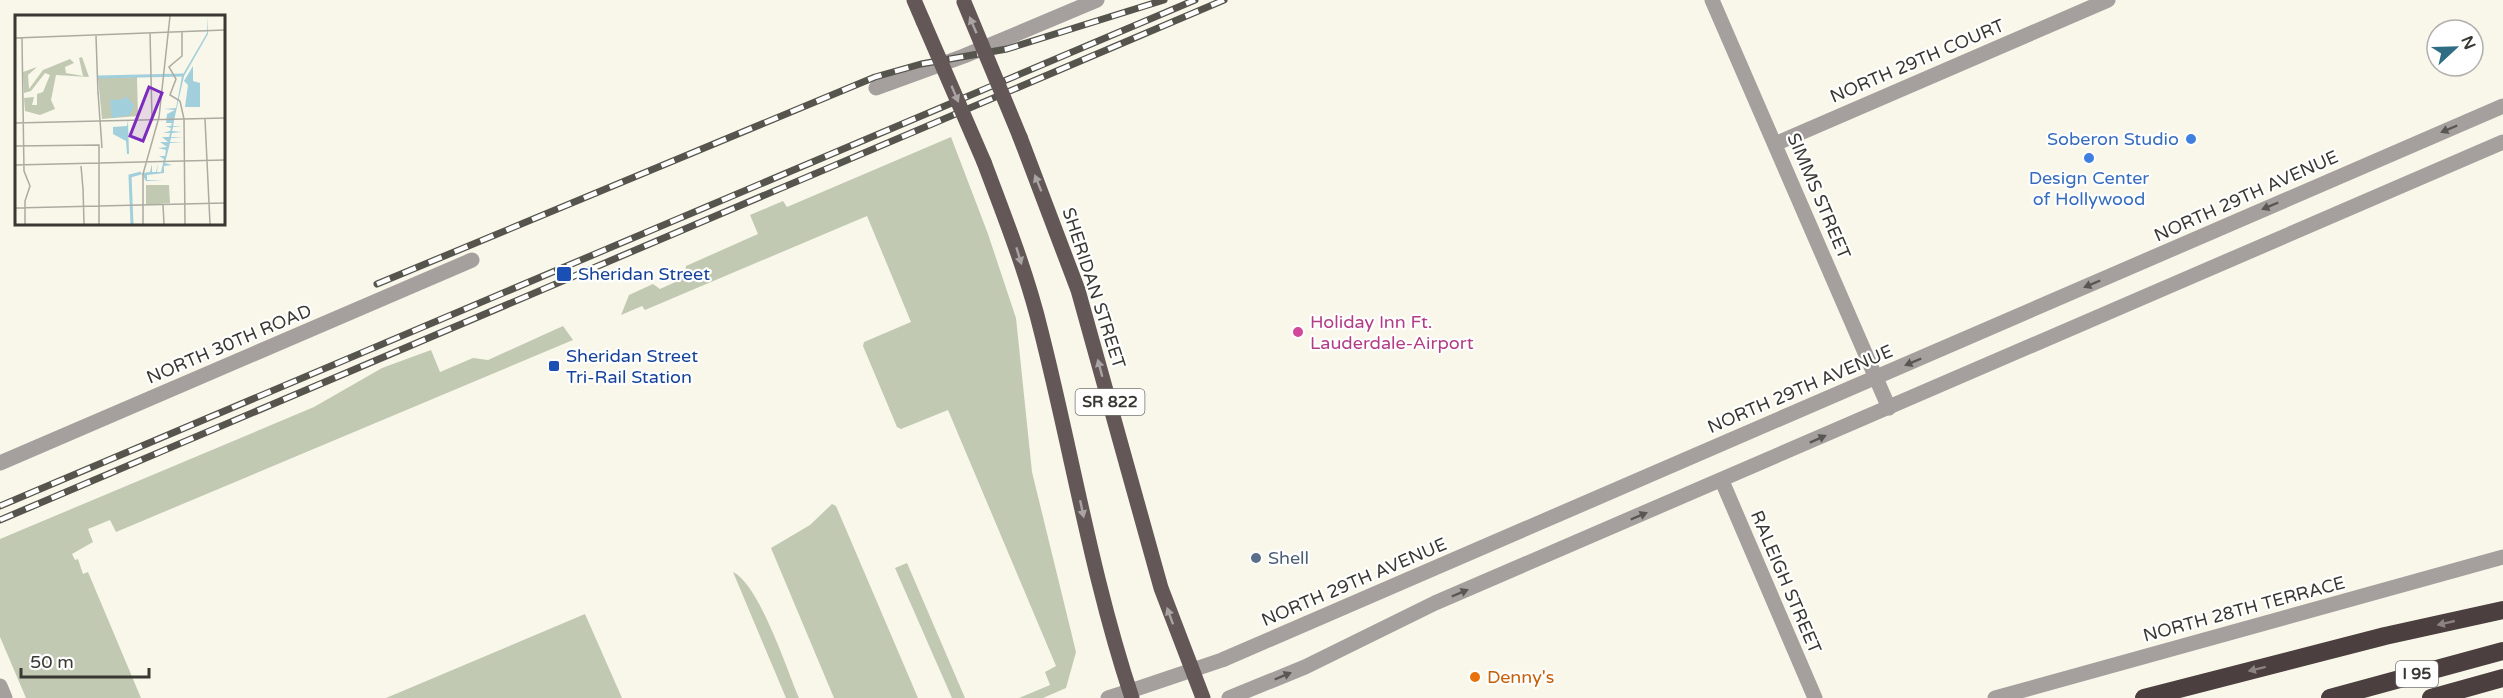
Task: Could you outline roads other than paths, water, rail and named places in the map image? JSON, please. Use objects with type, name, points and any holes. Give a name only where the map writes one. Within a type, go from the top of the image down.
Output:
[{"type":"highway","points":[[2144,698],[2385,636],[2503,610]]},
{"type":"highway","name":"I 95","points":[[2330,698],[2503,651]]},
{"type":"highway","points":[[2431,698],[2503,678]]},
{"type":"main road","name":"SR 822","points":[[914,0],[984,162],[1016,246],[1041,328],[1097,576],[1131,694]]},
{"type":"main road","name":"SHERIDAN STREET","points":[[963,1],[1020,137],[1078,290],[1161,588],[1203,698]]},
{"type":"street","points":[[876,88],[964,56],[1097,0]]},
{"type":"street","name":"SIMMS STREET","points":[[1712,0],[1889,408]]},
{"type":"street","name":"NORTH 29TH COURT","points":[[1775,144],[2108,0]]},
{"type":"street","name":"NORTH 29TH AVENUE","points":[[1108,698],[1131,694],[1244,651],[2503,106]]},
{"type":"street","points":[[1229,698],[1305,667],[1435,603],[2503,142]]},
{"type":"street","name":"NORTH 30TH ROAD","points":[[0,463],[472,260]]},
{"type":"street","name":"RALEIGH STREET","points":[[1722,481],[1815,698]]},
{"type":"street","name":"NORTH 28TH TERRACE","points":[[1995,698],[2503,557]]},
{"type":"street","points":[[0,686],[5,698]]},
{"type":"railway","points":[[377,284],[875,77],[921,64],[1007,49],[1164,0]]},
{"type":"railway","points":[[0,506],[1195,0]]},
{"type":"railway","points":[[0,520],[1224,0]]},
{"type":"place","name":"Soberon Studio","points":[[2191,139]]},
{"type":"place","name":"Design Center of Hollywood","points":[[2089,158]]},
{"type":"place","name":"Sheridan Street","points":[[564,274]]},
{"type":"place","name":"Holiday Inn Ft. Lauderdale-Airport","points":[[1298,332]]},
{"type":"place","name":"Sheridan Street Tri-Rail Station","points":[[554,366]]},
{"type":"place","name":"Shell","points":[[1256,558]]},
{"type":"place","name":"Denny's","points":[[1475,677]]}]
